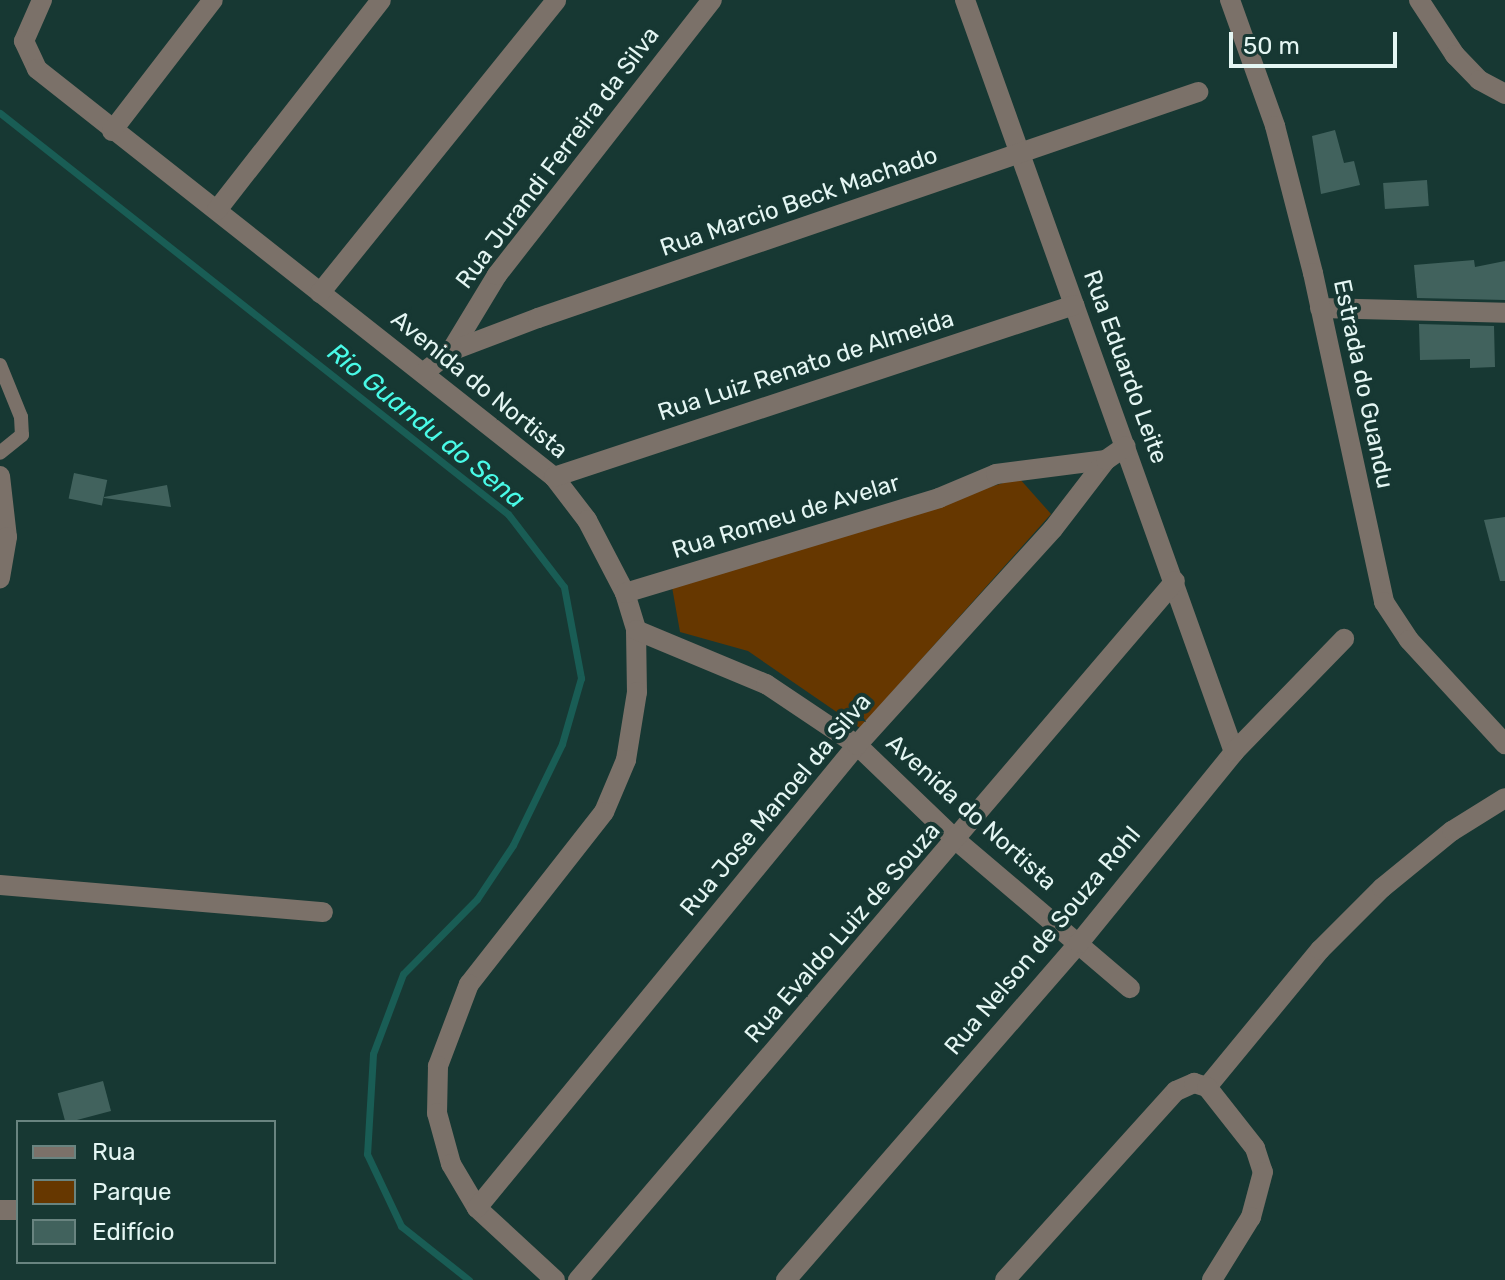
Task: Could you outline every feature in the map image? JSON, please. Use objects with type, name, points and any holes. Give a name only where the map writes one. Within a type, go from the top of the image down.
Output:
[{"type":"street","name":"Avenida do Nortista","points":[[42,0],[25,30],[26,52],[37,69],[554,477],[587,520],[625,593],[636,630],[766,684],[857,745],[957,841],[1130,988]]},
{"type":"street","points":[[112,131],[213,0]]},
{"type":"street","points":[[217,210],[381,0]]},
{"type":"street","points":[[320,293],[556,0]]},
{"type":"street","name":"Rua Jurandi Ferreira da Silva","points":[[451,351],[497,275],[712,0]]},
{"type":"street","name":"Rua Eduardo Leite","points":[[965,0],[1024,153],[1074,305],[1234,752]]},
{"type":"street","name":"Estrada do Guandu","points":[[1230,0],[1275,126],[1320,308],[1384,602],[1409,640],[1505,744]]},
{"type":"street","points":[[1419,0],[1455,55],[1479,80],[1505,94]]},
{"type":"street","name":"Rua Marcio Beck Machado","points":[[423,373],[451,351],[1198,92]]},
{"type":"street","name":"Rua Luiz Renato de Almeida","points":[[554,477],[1074,305]]},
{"type":"street","points":[[1320,308],[1505,313]]},
{"type":"street","name":"Rua Jose Manoel da Silva","points":[[477,1208],[857,745],[1053,529],[1106,460],[1126,446]]},
{"type":"street","name":"Rua Romeu de Avelar","points":[[625,593],[1045,463],[1106,460]]},
{"type":"street","points":[[0,476],[7,537],[0,578]]},
{"type":"street","name":"Rua Evaldo Luiz de Souza","points":[[578,1280],[957,841],[1175,581]]},
{"type":"street","points":[[555,1280],[477,1208],[451,1164],[437,1113],[438,1066],[469,984],[604,812],[626,760],[637,692],[636,630]]},
{"type":"street","name":"Rua Nelson de Souza Rohl","points":[[786,1280],[1079,943],[1234,752],[1344,639]]},
{"type":"street","points":[[1207,1087],[1320,950],[1382,888],[1452,831],[1505,798]]},
{"type":"street","points":[[0,885],[323,912]]},
{"type":"street","points":[[1005,1280],[1176,1091],[1194,1083],[1207,1087],[1255,1148],[1263,1172],[1251,1217],[1212,1280]]},
{"type":"lane","points":[[0,365],[21,417],[22,435],[0,453]]},
{"type":"green space","points":[[1019,478],[1051,514],[860,728],[748,651],[680,632],[672,587]]},
{"type":"building","points":[[1335,130],[1344,163],[1354,161],[1360,185],[1321,194],[1312,136]]},
{"type":"building","points":[[1427,180],[1429,206],[1385,209],[1383,183]]},
{"type":"building","points":[[1474,260],[1475,267],[1505,261],[1505,300],[1417,298],[1414,265]]},
{"type":"building","points":[[1419,324],[1494,326],[1495,367],[1470,368],[1470,359],[1420,360]]},
{"type":"building","points":[[74,473],[107,480],[102,506],[69,498]]},
{"type":"building","points":[[167,485],[171,507],[104,498],[104,497]]},
{"type":"building","points":[[1505,517],[1505,581],[1500,581],[1484,520]]},
{"type":"building","points":[[103,1081],[111,1111],[65,1120],[58,1093]]},
{"type":"waterway","name":"Rio Guandu do Sena","points":[[0,113],[508,514],[564,587],[581,678],[562,744],[513,845],[477,899],[403,974],[373,1054],[367,1154],[401,1226],[469,1280]]}]
